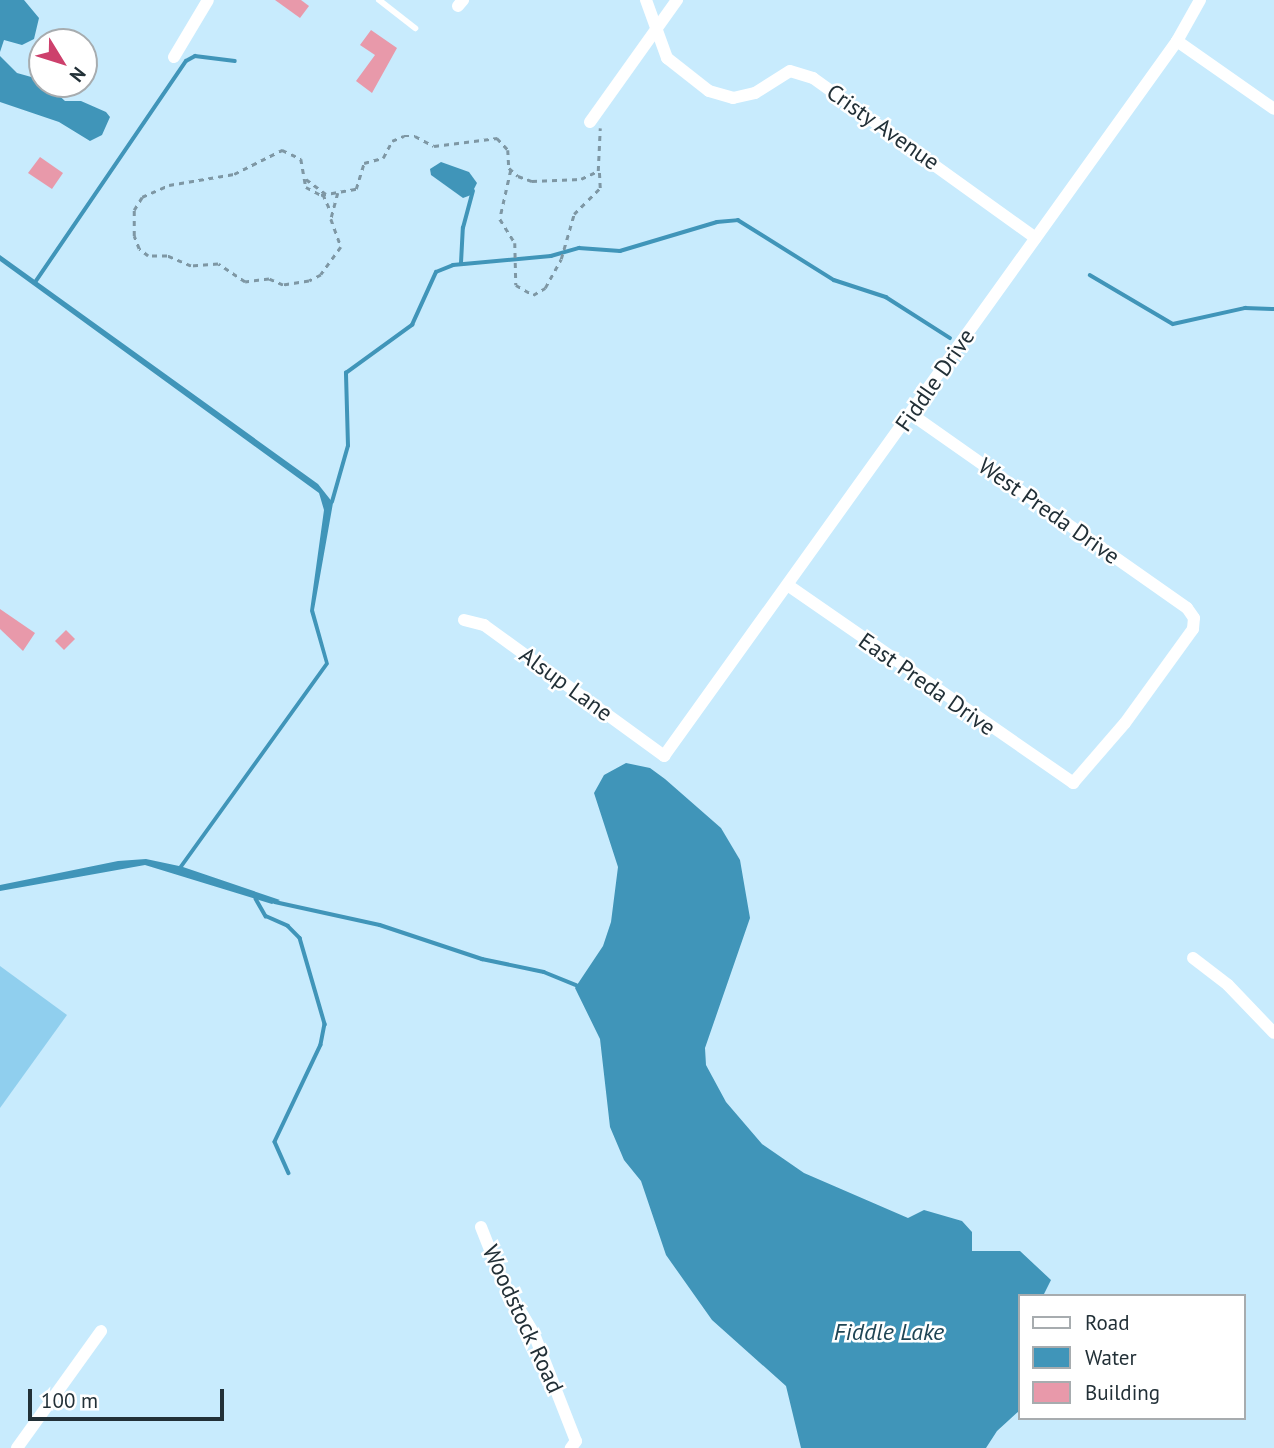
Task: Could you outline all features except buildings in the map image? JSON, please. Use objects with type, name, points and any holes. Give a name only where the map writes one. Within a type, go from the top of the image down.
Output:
[{"type":"street","points":[[174,57],[208,0]]},
{"type":"street","name":"Cristy Avenue","points":[[646,0],[667,58],[689,78],[733,99],[755,93],[790,71],[813,78],[1036,238]]},
{"type":"street","points":[[594,116],[677,0]]},
{"type":"street","name":"Fiddle Drive","points":[[664,755],[789,586],[1177,41],[1200,0]]},
{"type":"street","points":[[1177,41],[1274,109]]},
{"type":"street","name":"West Preda Drive","points":[[911,414],[1187,608],[1194,618],[1193,629],[1125,723],[1073,783],[1067,781]]},
{"type":"street","name":"East Preda Drive","points":[[789,586],[1067,781]]},
{"type":"street","name":"Alsup Lane","points":[[464,620],[484,625],[664,755]]},
{"type":"street","points":[[1193,958],[1228,985],[1274,1033]]},
{"type":"street","name":"Woodstock Road","points":[[481,1227],[502,1280],[534,1334],[576,1441],[571,1448]]},
{"type":"street","points":[[17,1448],[101,1331]]},
{"type":"lane","points":[[379,0],[415,28]]},
{"type":"path","points":[[305,178],[325,194],[341,247],[318,277],[293,285],[269,279],[245,282],[226,267],[191,265],[167,256],[148,256],[136,244],[136,203],[148,193],[234,174],[282,150],[301,159],[305,178],[309,191],[325,194],[356,189],[364,163],[383,158],[391,141],[404,136],[415,136],[435,146],[497,138],[508,150],[511,169],[500,219],[514,243],[516,285],[533,295],[545,288],[561,259],[574,214],[600,188],[599,169],[602,159],[594,116]]},
{"type":"path","points":[[511,169],[532,181],[581,179],[599,169]]},
{"type":"path","points":[[330,213],[338,193]]},
{"type":"shaded area","points":[[0,966],[67,1015],[0,1108]]},
{"type":"water","points":[[0,0],[24,0],[39,18],[37,28],[28,28],[28,42],[22,45],[4,40],[0,52]]},
{"type":"water","points":[[0,56],[17,73],[28,76],[28,98],[81,101],[106,112],[110,117],[102,135],[90,141],[59,122],[0,102]]},
{"type":"water","points":[[441,162],[469,172],[477,183],[471,195],[463,198],[431,175],[430,169]]},
{"type":"water","points":[[0,255],[318,484],[333,503],[314,610],[329,664],[183,867],[280,900],[272,904],[145,865],[0,891],[0,885],[118,861],[146,859],[179,866],[325,663],[310,611],[324,510],[319,493],[0,261]]},
{"type":"water","name":"Fiddle Lake","points":[[626,763],[650,768],[721,828],[740,860],[750,918],[705,1048],[706,1065],[726,1102],[762,1144],[804,1173],[908,1218],[924,1210],[962,1221],[972,1232],[972,1251],[1020,1251],[1051,1280],[1044,1294],[1018,1294],[1018,1412],[997,1431],[986,1448],[801,1448],[786,1386],[712,1320],[666,1255],[641,1181],[624,1160],[610,1127],[600,1039],[575,988],[603,946],[611,922],[618,867],[594,793],[604,775]]},
{"type":"waterway","points":[[36,281],[186,61],[195,56],[235,61]]},
{"type":"waterway","points":[[461,263],[463,228],[473,191]]},
{"type":"waterway","points":[[332,502],[348,446],[346,373],[412,325],[436,272],[453,265],[551,256],[579,248],[620,251],[717,222],[738,220],[834,280],[886,297],[950,338]]},
{"type":"waterway","points":[[1090,275],[1173,324],[1245,308],[1274,309]]},
{"type":"waterway","points":[[256,899],[266,916],[288,926],[300,938],[325,1024],[321,1045],[275,1142],[289,1173]]},
{"type":"waterway","points":[[275,902],[380,925],[482,959],[544,972],[576,985]]}]
